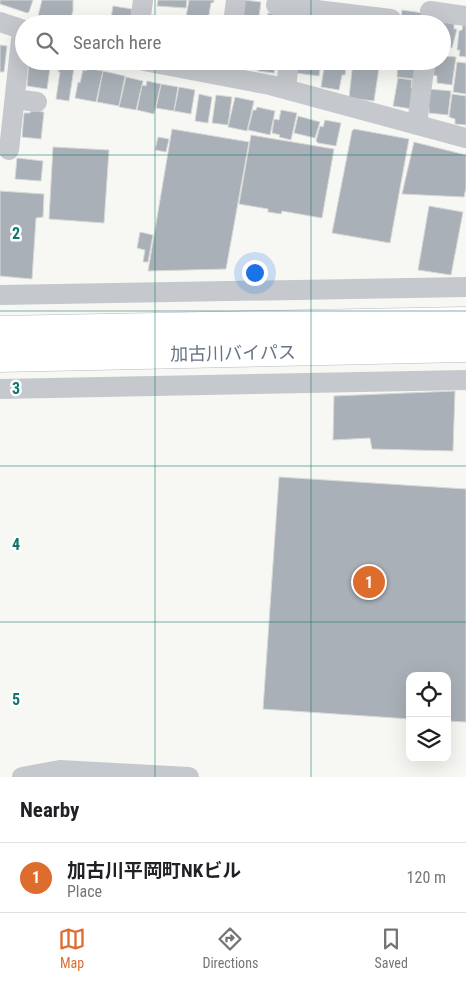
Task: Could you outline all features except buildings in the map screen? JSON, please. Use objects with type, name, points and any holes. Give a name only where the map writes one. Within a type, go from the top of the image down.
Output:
[{"type":"highway","name":"加古川バイパス","points":[[0,330],[466,321]]},
{"type":"highway","name":"加古川バイパス","points":[[0,358],[466,348]]},
{"type":"street","points":[[141,15],[143,0]]},
{"type":"street","points":[[234,15],[236,0]]},
{"type":"street","points":[[290,9],[351,15]]},
{"type":"street","points":[[430,12],[466,16]]},
{"type":"street","points":[[0,22],[15,27]]},
{"type":"street","points":[[9,150],[18,70]]},
{"type":"street","points":[[230,70],[270,85],[466,138]]},
{"type":"street","points":[[286,89],[288,70]]},
{"type":"street","points":[[417,125],[424,70]]},
{"type":"street","points":[[15,99],[37,102]]},
{"type":"street","points":[[0,295],[466,287]]},
{"type":"street","points":[[0,389],[466,380]]},
{"type":"street","points":[[22,777],[60,774],[189,777]]},
{"type":"place","name":"加古川平岡町NKビル","points":[[369,582]]}]
